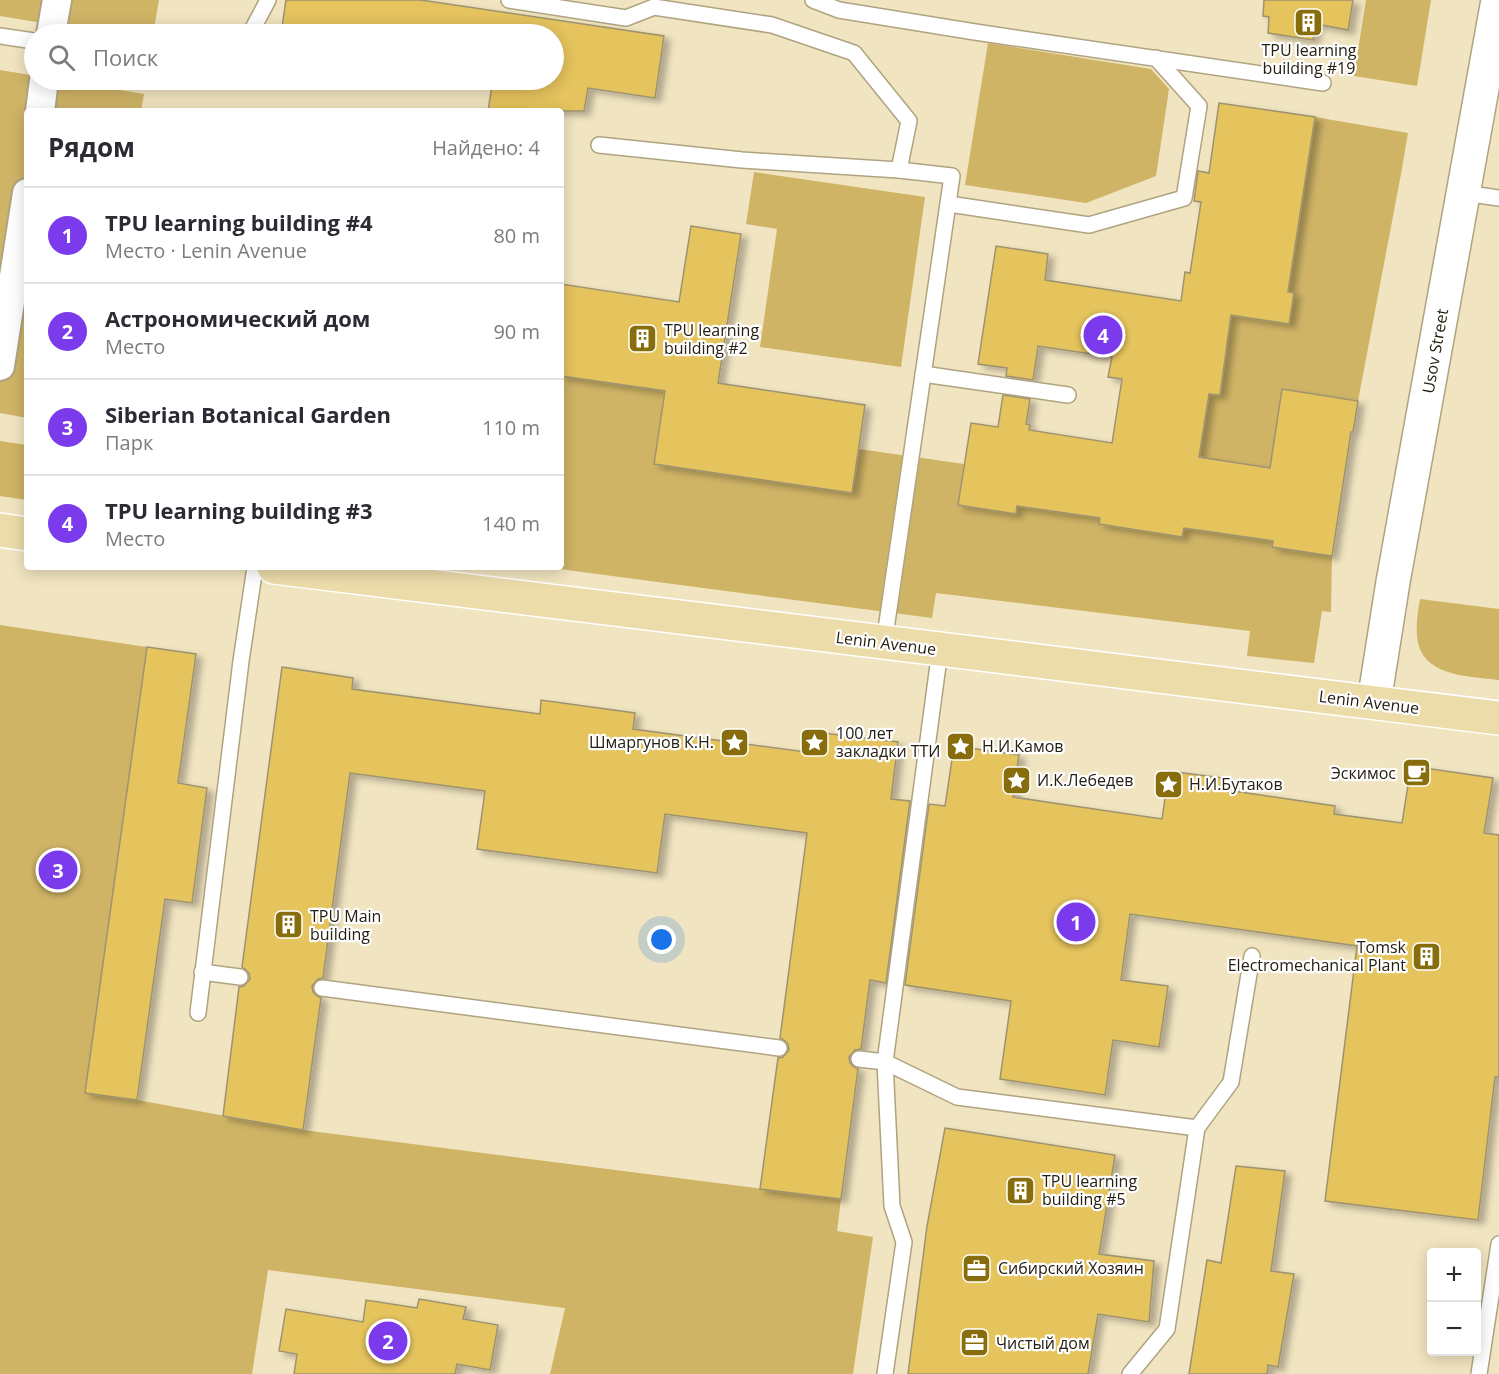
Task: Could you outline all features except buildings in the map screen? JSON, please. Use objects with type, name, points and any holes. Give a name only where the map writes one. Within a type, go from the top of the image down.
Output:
[{"type":"main road","name":"Usov Street","points":[[1374,702],[1393,582],[1498,0]]},
{"type":"main road","points":[[0,530],[24,534]]},
{"type":"main road","name":"Lenin Avenue","points":[[297,570],[1499,718]]},
{"type":"street","points":[[53,24],[57,0]]},
{"type":"street","points":[[40,108],[43,90]]},
{"type":"street","points":[[0,366],[24,212]]},
{"type":"lane","points":[[255,24],[267,0]]},
{"type":"lane","points":[[509,0],[626,18],[654,7],[772,25],[854,53],[909,121],[899,170]]},
{"type":"lane","points":[[813,0],[839,10],[1323,83]]},
{"type":"lane","points":[[0,36],[24,40]]},
{"type":"lane","points":[[949,204],[1089,225],[1184,198],[1199,106],[1156,58]]},
{"type":"lane","points":[[599,145],[742,160],[899,170],[952,176],[884,643]]},
{"type":"lane","points":[[1464,193],[1499,198]]},
{"type":"lane","points":[[923,374],[1068,395]]},
{"type":"lane","points":[[198,1013],[241,661],[255,570]]},
{"type":"lane","points":[[885,1374],[904,1242],[892,1206],[885,1062],[940,650]]},
{"type":"lane","points":[[1130,1374],[1167,1329],[1197,1128],[1231,1082],[1252,956]]},
{"type":"lane","points":[[202,972],[240,977]]},
{"type":"lane","points":[[322,988],[779,1048]]},
{"type":"lane","points":[[859,1059],[885,1062],[957,1097],[1197,1128]]},
{"type":"lane","points":[[1479,1374],[1499,1244]]},
{"type":"shaded area","points":[[0,0],[159,0],[155,24],[49,24],[0,16]]},
{"type":"shaded area","points":[[1366,0],[1431,0],[1417,86],[1354,76]]},
{"type":"shaded area","points":[[988,43],[1151,69],[1169,89],[1156,176],[1086,203],[965,185]]},
{"type":"shaded area","points":[[0,70],[24,74],[24,90],[120,90],[144,94],[142,108],[24,108],[24,417],[0,413]]},
{"type":"shaded area","points":[[1315,117],[1408,133],[1358,401],[1283,389],[1285,470],[1199,457],[1209,394],[1220,395],[1227,349],[1227,315],[1289,324],[1294,293],[1288,292]]},
{"type":"shaded area","points":[[754,172],[925,197],[901,367],[760,347],[777,229],[746,224]]},
{"type":"shaded area","points":[[564,376],[665,391],[655,464],[852,493],[859,449],[964,464],[958,505],[1016,514],[1017,506],[1100,518],[1099,524],[1182,537],[1184,528],[1273,541],[1273,547],[1332,556],[1331,612],[1322,611],[1314,663],[1247,656],[1250,631],[936,593],[932,618],[564,570]]},
{"type":"shaded area","points":[[0,441],[24,445],[24,500],[0,496]]},
{"type":"shaded area","points":[[1420,599],[1499,609],[1499,680],[1448,672],[1427,660],[1420,649],[1417,636]]},
{"type":"shaded area","points":[[0,625],[147,647],[86,1093],[303,1130],[841,1199],[837,1231],[873,1237],[853,1374],[550,1374],[565,1308],[268,1270],[252,1374],[0,1374]]},
{"type":"place","name":"TPU learning building #19","points":[[1309,22]]},
{"type":"place","name":"TPU learning building #3","points":[[1103,335]]},
{"type":"place","name":"TPU learning building #2","points":[[643,339]]},
{"type":"place","name":"Шмаргунов К.Н.","points":[[735,742]]},
{"type":"place","name":"100 лет закладки ТТИ","points":[[815,742]]},
{"type":"place","name":"Н.И.Камов","points":[[961,746]]},
{"type":"place","name":"Эскимос","points":[[1417,773]]},
{"type":"place","name":"И.К.Лебедев","points":[[1016,780]]},
{"type":"place","name":"Н.И.Бутаков","points":[[1168,784]]},
{"type":"place","name":"Siberian Botanical Garden","points":[[58,870]]},
{"type":"place","name":"TPU learning building #4","points":[[1076,922]]},
{"type":"place","name":"TPU Main building","points":[[289,925]]},
{"type":"place","name":"Tomsk Electromechanical Plant","points":[[1427,956]]},
{"type":"place","name":"TPU learning building #5","points":[[1021,1190]]},
{"type":"place","name":"Сибирский Хозяин","points":[[977,1268]]},
{"type":"place","name":"Астрономический дом","points":[[388,1341]]},
{"type":"place","name":"Чистый дом","points":[[975,1343]]}]
